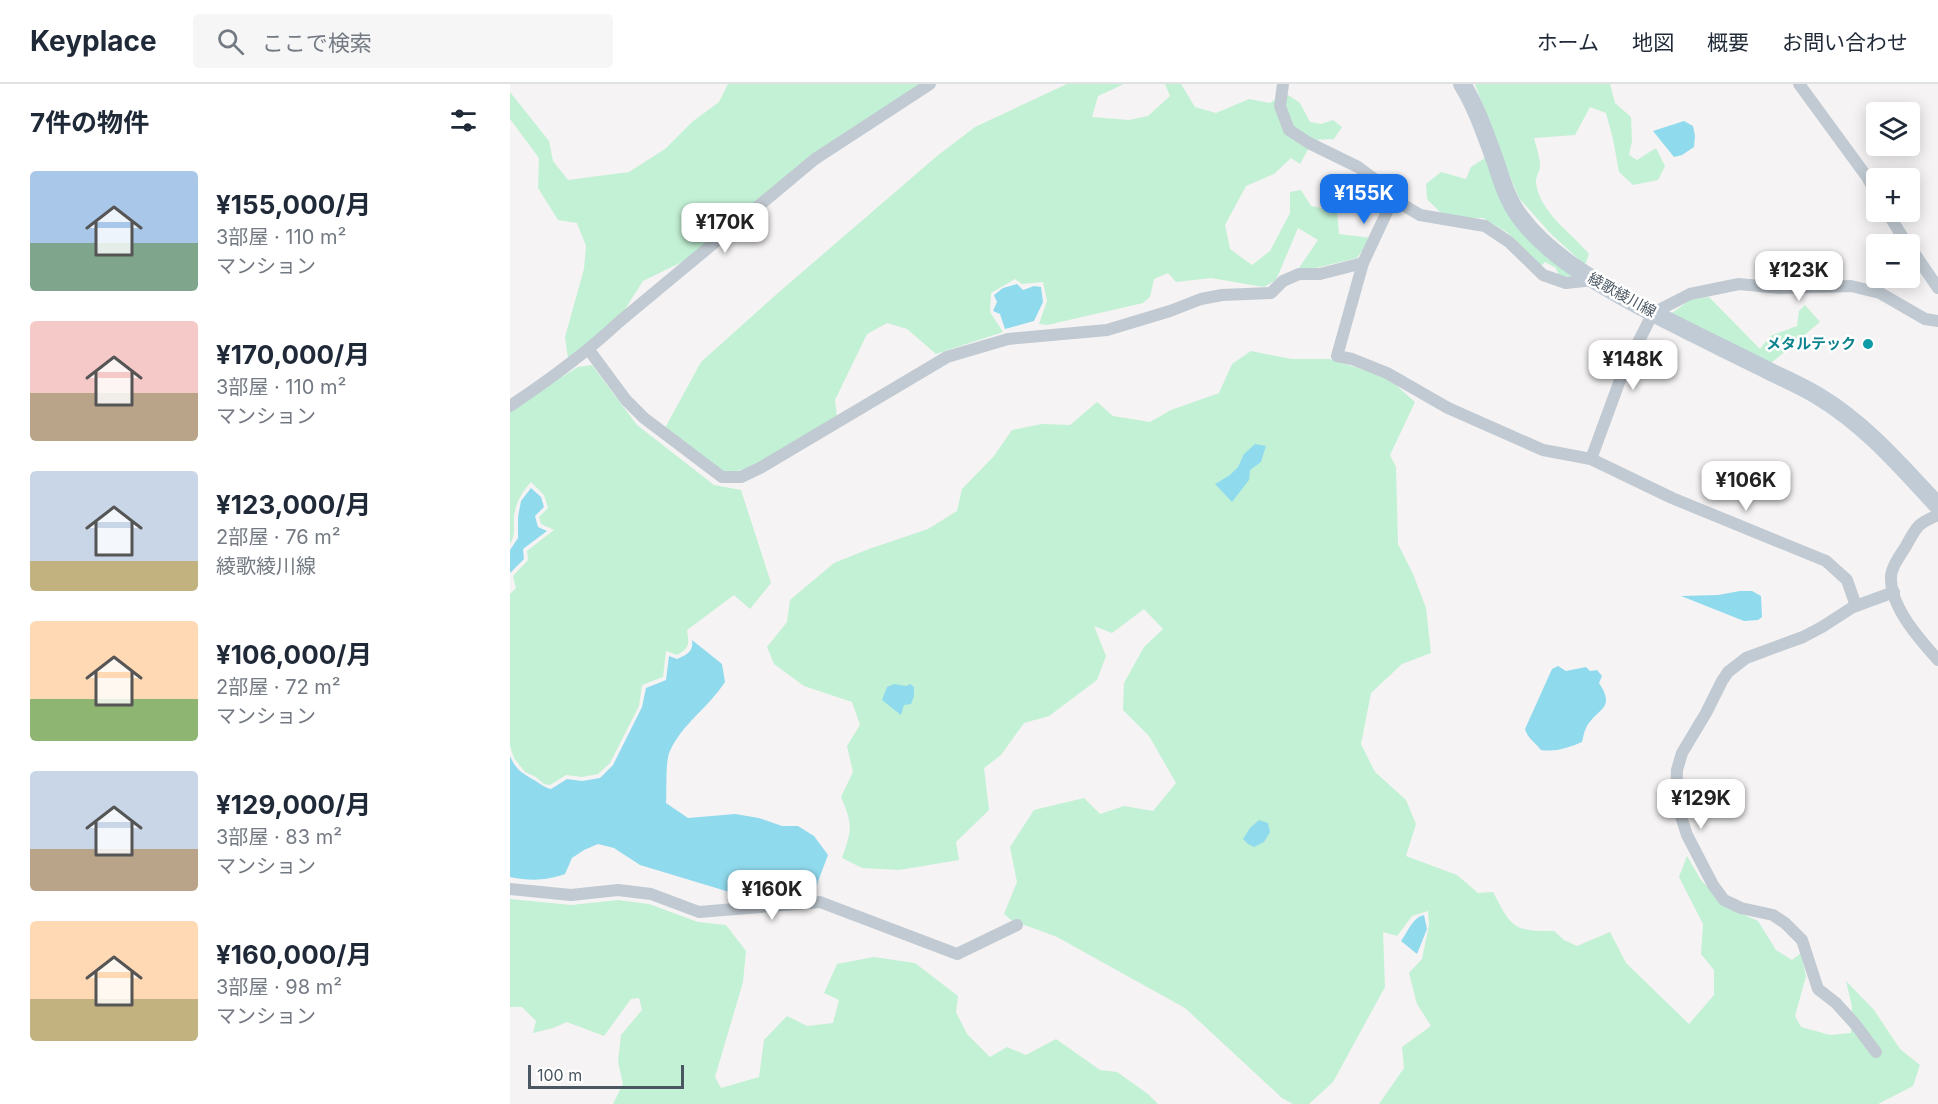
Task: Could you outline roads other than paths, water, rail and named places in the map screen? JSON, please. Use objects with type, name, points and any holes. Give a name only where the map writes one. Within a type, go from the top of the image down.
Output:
[{"type":"main road","name":"綾歌綾川線","points":[[1462,84],[1483,127],[1503,185],[1520,217],[1544,242],[1593,280],[1653,313],[1817,395],[1875,439],[1936,502]]},
{"type":"street","points":[[510,405],[548,381],[589,350],[619,322],[815,159],[930,84]]},
{"type":"street","points":[[1283,84],[1280,106],[1289,130],[1309,143],[1358,167],[1377,181],[1393,199],[1420,215],[1485,226],[1509,242],[1543,275],[1566,283],[1593,280]]},
{"type":"street","points":[[1799,84],[1866,176]]},
{"type":"street","points":[[1393,199],[1362,263],[1337,356],[1387,373],[1448,408],[1543,450],[1592,459],[1682,502],[1826,561],[1847,580],[1856,606]]},
{"type":"street","points":[[589,350],[626,400],[644,418],[722,477],[741,477],[947,357],[1008,339],[1107,330],[1201,299],[1270,293],[1283,281],[1299,274],[1320,274],[1362,263]]},
{"type":"street","points":[[1920,263],[1938,288]]},
{"type":"street","points":[[1592,459],[1623,372],[1653,313],[1690,294],[1739,284],[1780,288],[1851,285],[1880,293],[1925,319],[1938,321]]},
{"type":"street","points":[[1936,502],[1919,524],[1894,566],[1891,579],[1902,612],[1918,639],[1938,660]]},
{"type":"street","points":[[1876,1052],[1855,1024],[1818,988],[1802,940],[1773,915],[1741,908],[1724,900],[1713,885],[1687,835],[1676,801],[1677,770],[1682,753],[1728,672],[1746,658],[1803,638],[1856,606],[1894,592]]},
{"type":"street","points":[[510,889],[571,895],[618,890],[651,894],[699,912],[820,902],[957,954],[1017,925]]},
{"type":"water","points":[[1684,121],[1693,126],[1694,147],[1674,157],[1653,131]]},
{"type":"water","points":[[1017,284],[1023,290],[1034,286],[1041,287],[1043,302],[1034,321],[1005,329],[1000,314],[993,311],[997,302],[994,295],[1003,288]]},
{"type":"water","points":[[1255,444],[1266,446],[1261,462],[1250,470],[1249,480],[1232,502],[1215,484],[1238,467],[1244,454]]},
{"type":"water","points":[[531,488],[541,497],[544,507],[535,516],[538,527],[547,531],[523,549],[524,559],[510,573],[510,550],[518,538],[521,501]]},
{"type":"water","points":[[1752,591],[1761,596],[1762,617],[1758,620],[1744,621],[1681,596],[1718,595]]},
{"type":"water","points":[[692,640],[722,664],[725,682],[681,732],[668,755],[666,803],[688,818],[735,814],[759,818],[782,826],[798,826],[814,836],[828,855],[814,892],[746,897],[640,865],[614,848],[598,844],[572,858],[565,874],[538,880],[510,877],[510,756],[523,773],[551,789],[567,779],[582,781],[600,778],[613,765],[642,707],[646,688],[666,680],[669,656],[677,659],[686,654],[691,650]]},
{"type":"water","points":[[1558,666],[1566,671],[1586,667],[1590,671],[1597,670],[1602,676],[1599,683],[1606,699],[1605,704],[1590,721],[1582,742],[1562,749],[1541,750],[1525,729],[1552,669]]},
{"type":"water","points":[[894,684],[906,686],[910,684],[914,687],[911,704],[904,705],[901,715],[882,700],[887,687]]},
{"type":"water","points":[[1259,820],[1268,823],[1270,832],[1264,842],[1254,847],[1243,839]]},
{"type":"water","points":[[1424,915],[1427,929],[1417,954],[1401,941],[1413,922]]},
{"type":"place","name":"メタルテック","points":[[1868,344]]}]
